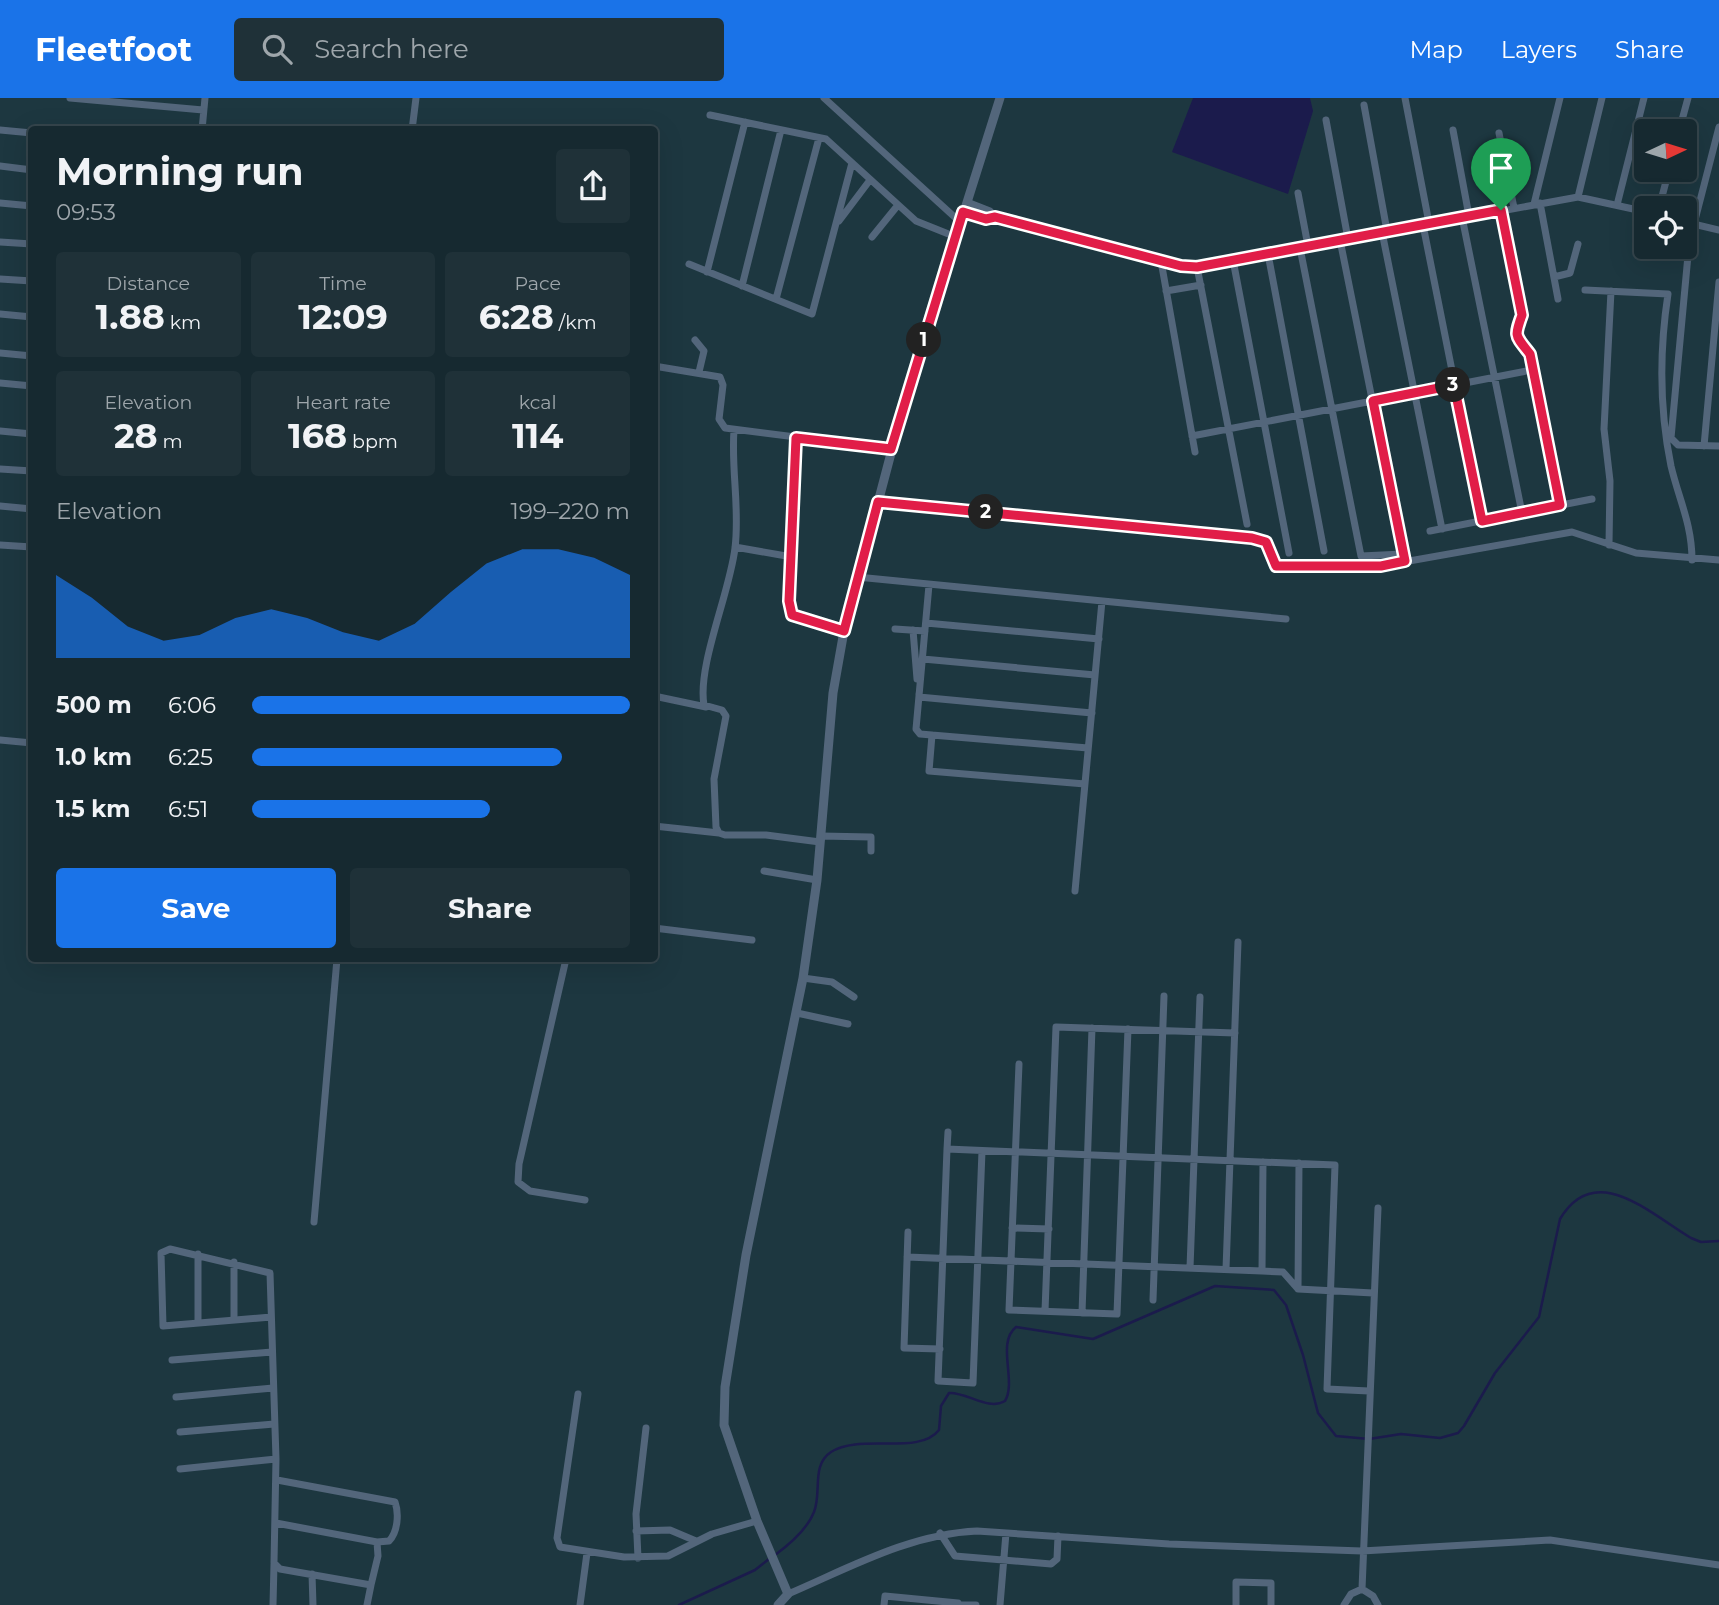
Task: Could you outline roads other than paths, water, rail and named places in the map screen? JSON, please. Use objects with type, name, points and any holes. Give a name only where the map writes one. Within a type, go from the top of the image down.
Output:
[{"type":"street","points":[[70,98],[203,110]]},
{"type":"street","points":[[202,126],[205,98]]},
{"type":"street","points":[[412,126],[416,98]]},
{"type":"street","points":[[824,98],[962,217],[995,217],[1161,261],[1197,267],[1578,197],[1634,209]]},
{"type":"street","points":[[788,1594],[757,1521],[724,1425],[723,1402],[746,1255],[803,978],[817,880],[832,693],[844,631],[891,449],[1000,98]]},
{"type":"street","points":[[1405,98],[1454,385],[1482,521]]},
{"type":"street","points":[[1558,299],[1537,204],[1560,98]]},
{"type":"street","points":[[1578,197],[1602,98]]},
{"type":"street","points":[[1617,205],[1644,98]]},
{"type":"street","points":[[1682,119],[1688,98]]},
{"type":"street","points":[[1364,105],[1413,393],[1442,529]]},
{"type":"street","points":[[710,115],[826,139],[916,221],[956,237]]},
{"type":"street","points":[[1326,120],[1344,239],[1404,558]]},
{"type":"street","points":[[707,272],[745,122]]},
{"type":"street","points":[[1697,200],[1719,127]]},
{"type":"street","points":[[0,130],[28,132]]},
{"type":"street","points":[[742,285],[781,130]]},
{"type":"street","points":[[1453,130],[1493,377],[1522,513]]},
{"type":"street","points":[[1499,134],[1514,208]]},
{"type":"street","points":[[776,299],[820,138]]},
{"type":"street","points":[[689,264],[812,314],[852,163]]},
{"type":"street","points":[[0,166],[28,170]]},
{"type":"street","points":[[835,225],[870,180]]},
{"type":"street","points":[[1298,193],[1304,247],[1332,409],[1361,556],[1404,558]]},
{"type":"street","points":[[0,202],[28,206]]},
{"type":"street","points":[[967,202],[990,211],[995,217]]},
{"type":"street","points":[[872,237],[898,205]]},
{"type":"street","points":[[1501,210],[1522,315],[1517,324],[1516,336],[1530,354],[1560,505]]},
{"type":"street","points":[[1697,225],[1719,230]]},
{"type":"street","points":[[0,242],[28,244]]},
{"type":"street","points":[[1554,277],[1570,273],[1578,244]]},
{"type":"street","points":[[1268,254],[1324,551]]},
{"type":"street","points":[[1687,259],[1671,438],[1678,445],[1719,446]]},
{"type":"street","points":[[1233,260],[1289,553]]},
{"type":"street","points":[[1161,261],[1195,452]]},
{"type":"street","points":[[1197,267],[1247,524]]},
{"type":"street","points":[[0,278],[28,281]]},
{"type":"street","points":[[1704,446],[1719,282]]},
{"type":"street","points":[[1167,292],[1201,285]]},
{"type":"street","points":[[1585,290],[1668,294],[1660,381],[1671,466],[1690,525],[1692,560]]},
{"type":"street","points":[[1609,545],[1610,481],[1604,429],[1611,291]]},
{"type":"street","points":[[0,314],[28,317]]},
{"type":"street","points":[[695,340],[704,351],[699,372]]},
{"type":"street","points":[[0,354],[28,356]]},
{"type":"street","points":[[658,367],[699,372],[722,379],[719,422],[722,426],[734,430],[891,449]]},
{"type":"street","points":[[1192,436],[1532,370]]},
{"type":"street","points":[[0,383],[28,386]]},
{"type":"street","points":[[706,707],[703,699],[705,674],[728,593],[735,547],[738,502],[734,430]]},
{"type":"street","points":[[0,431],[28,434]]},
{"type":"street","points":[[796,438],[789,601],[792,615],[844,631]]},
{"type":"street","points":[[0,469],[28,471]]},
{"type":"street","points":[[1430,531],[1592,499]]},
{"type":"street","points":[[878,502],[1252,538],[1266,542],[1276,566],[1381,566],[1404,558],[1572,532],[1636,554],[1719,560]]},
{"type":"street","points":[[0,506],[28,509]]},
{"type":"street","points":[[0,545],[28,547]]},
{"type":"street","points":[[735,547],[792,557]]},
{"type":"street","points":[[857,578],[1286,619]]},
{"type":"street","points":[[929,584],[916,729],[920,734],[1088,748]]},
{"type":"street","points":[[1075,891],[1102,601]]},
{"type":"street","points":[[895,629],[913,631],[925,627],[1099,639]]},
{"type":"street","points":[[913,631],[919,697]]},
{"type":"street","points":[[923,659],[1096,675]]},
{"type":"street","points":[[658,697],[722,710],[726,716],[714,779],[715,821],[719,833]]},
{"type":"street","points":[[919,697],[1092,713]]},
{"type":"street","points":[[932,735],[929,771],[1085,784]]},
{"type":"street","points":[[0,740],[28,743]]},
{"type":"street","points":[[658,827],[821,839],[871,837],[872,851]]},
{"type":"street","points":[[764,871],[817,880]]},
{"type":"street","points":[[658,928],[752,940]]},
{"type":"street","points":[[1226,1269],[1238,942]]},
{"type":"street","points":[[314,1222],[337,962]]},
{"type":"street","points":[[565,962],[519,1164],[518,1182],[530,1191],[585,1200]]},
{"type":"street","points":[[803,978],[832,982],[854,997]]},
{"type":"street","points":[[1153,1300],[1164,996]]},
{"type":"street","points":[[1190,1268],[1200,997]]},
{"type":"street","points":[[797,1013],[848,1024]]},
{"type":"street","points":[[1045,1311],[1056,1027],[1235,1033]]},
{"type":"street","points":[[1082,1312],[1092,1028]]},
{"type":"street","points":[[1019,1064],[1009,1310],[1117,1314],[1128,1029]]},
{"type":"street","points":[[948,1132],[938,1381],[973,1383],[982,1151]]},
{"type":"street","points":[[947,1149],[1335,1165],[1327,1389],[1369,1391]]},
{"type":"street","points":[[1262,1270],[1264,1162]]},
{"type":"street","points":[[1298,1289],[1299,1163]]},
{"type":"street","points":[[1378,1208],[1362,1550],[1362,1581],[1378,1605]]},
{"type":"street","points":[[1012,1228],[1049,1230]]},
{"type":"street","points":[[908,1232],[904,1348],[940,1349]]},
{"type":"street","points":[[271,1317],[162,1325],[161,1252],[165,1249],[198,1254],[270,1273],[277,1480],[273,1605]]},
{"type":"street","points":[[198,1254],[198,1323]]},
{"type":"street","points":[[907,1257],[1262,1270],[1283,1272],[1298,1289],[1373,1293]]},
{"type":"street","points":[[234,1262],[234,1320]]},
{"type":"street","points":[[173,1360],[272,1352]]},
{"type":"street","points":[[176,1396],[273,1388]]},
{"type":"street","points":[[578,1394],[557,1544],[566,1550],[638,1558],[674,1554],[696,1541],[757,1521]]},
{"type":"street","points":[[180,1432],[274,1424]]},
{"type":"street","points":[[638,1558],[636,1531],[646,1428]]},
{"type":"street","points":[[180,1469],[276,1460]]},
{"type":"street","points":[[276,1523],[377,1542],[389,1541],[394,1536],[398,1510],[395,1502],[277,1480]]},
{"type":"street","points":[[636,1531],[670,1530],[696,1541]]},
{"type":"street","points":[[778,1605],[788,1594],[911,1542],[940,1534],[1006,1533],[1362,1550],[1550,1540],[1719,1565]]},
{"type":"street","points":[[1000,1605],[1006,1533]]},
{"type":"street","points":[[940,1534],[955,1556],[1054,1563],[1058,1536]]},
{"type":"street","points":[[367,1605],[378,1556],[377,1542]]},
{"type":"street","points":[[580,1605],[587,1553]]},
{"type":"street","points":[[274,1563],[280,1569],[370,1585]]},
{"type":"street","points":[[312,1574],[313,1605]]},
{"type":"street","points":[[1344,1605],[1362,1581]]},
{"type":"street","points":[[1236,1605],[1236,1582],[1271,1583],[1271,1605]]},
{"type":"street","points":[[884,1605],[885,1596],[920,1602],[976,1605]]},
{"type":"waterway","points":[[775,1555],[798,1536],[811,1519],[816,1504],[821,1464],[831,1452],[857,1444],[918,1442],[930,1438],[939,1430],[941,1406],[949,1393],[985,1403],[1005,1401],[1009,1383],[1008,1342],[1016,1327],[1093,1339],[1215,1286],[1274,1290],[1286,1305],[1318,1413],[1336,1436],[1369,1439],[1401,1434],[1440,1438],[1458,1433],[1464,1426],[1495,1373],[1539,1317],[1560,1219],[1574,1202],[1589,1194],[1606,1192],[1640,1205],[1691,1238],[1701,1242],[1719,1241]]},
{"type":"waterway","points":[[679,1605],[755,1570],[769,1559]]}]
